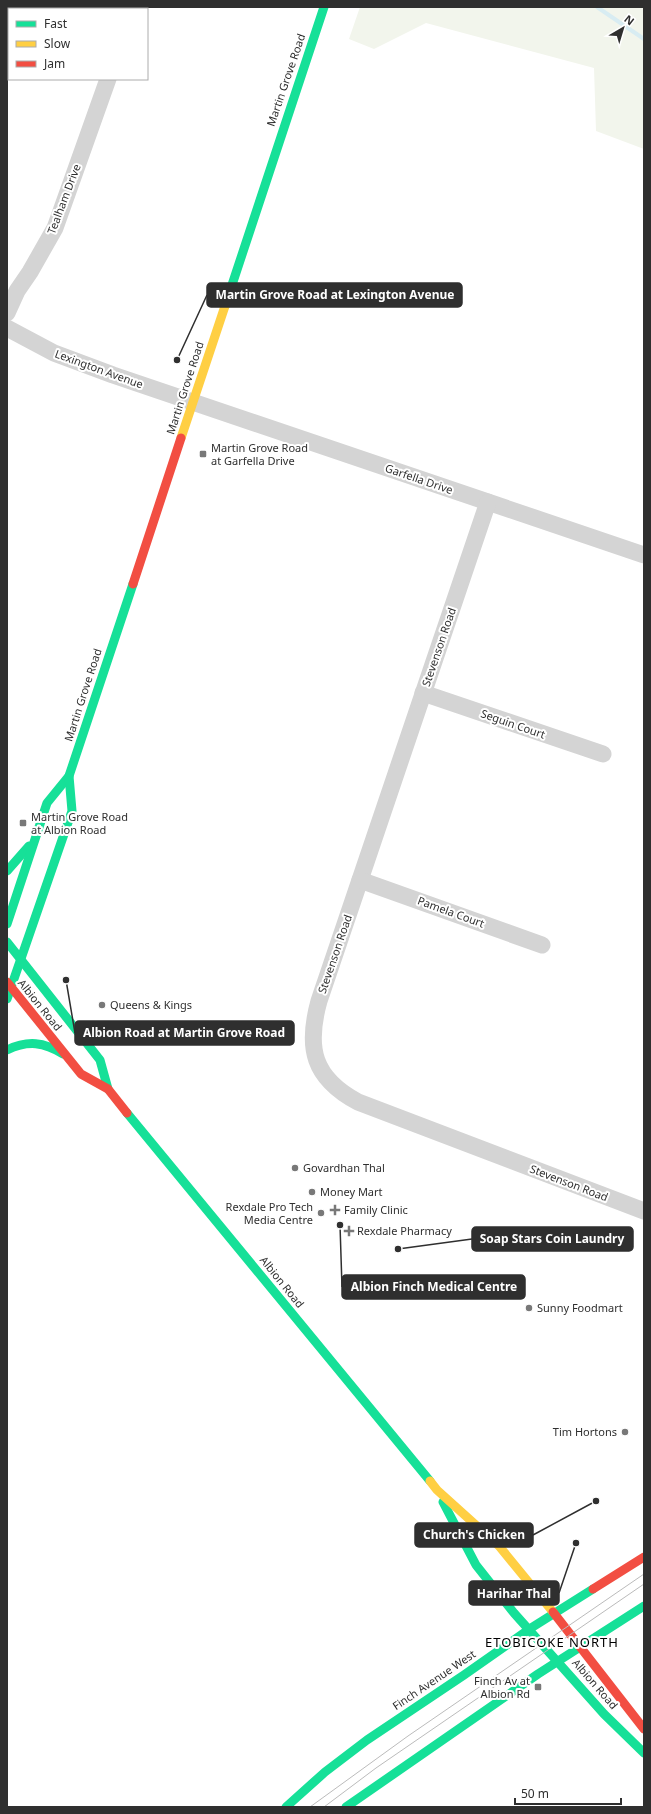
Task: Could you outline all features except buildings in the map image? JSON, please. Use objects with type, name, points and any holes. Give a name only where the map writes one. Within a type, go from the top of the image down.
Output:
[{"type":"main road","name":"Martin Grove Road","points":[[7,924],[47,804],[69,776],[194,402],[245,240],[324,7]]},
{"type":"main road","name":"Martin Grove Road","points":[[7,1000],[9,985],[21,959],[72,811],[69,776]]},
{"type":"main road","points":[[7,871],[35,839]]},
{"type":"main road","name":"Albion Road","points":[[7,942],[100,1060],[108,1089]]},
{"type":"main road","name":"Albion Road","points":[[9,985],[81,1074],[108,1089],[437,1490],[499,1546],[582,1647],[644,1729]]},
{"type":"main road","points":[[7,1050],[28,1042],[37,1042],[57,1050],[67,1057]]},
{"type":"main road","name":"Albion Road","points":[[437,1490],[476,1565],[514,1613],[530,1629],[604,1714],[644,1753]]},
{"type":"main road","name":"Finch Avenue West","points":[[286,1807],[300,1793],[383,1728],[456,1681],[530,1629],[644,1557]]},
{"type":"main road","points":[[346,1807],[538,1674],[559,1662],[644,1606]]},
{"type":"street","name":"Tealham Drive","points":[[7,313],[17,291],[30,272],[55,228],[106,80]]},
{"type":"street","name":"Lexington Avenue","points":[[7,328],[54,353],[194,402]]},
{"type":"street","name":"Garfella Drive","points":[[194,402],[644,555]]},
{"type":"street","name":"Stevenson Road","points":[[488,502],[314,1019],[312,1035],[314,1049],[317,1061],[333,1084],[344,1094],[358,1102],[644,1211]]},
{"type":"street","name":"Seguin Court","points":[[423,693],[603,754]]},
{"type":"street","name":"Pamela Court","points":[[360,880],[542,945]]},
{"type":"shaded area","points":[[360,7],[644,7],[644,149],[596,131],[594,68],[426,23],[374,49],[349,39]]},
{"type":"waterway","points":[[597,7],[644,39]]},
{"type":"tram line","points":[[310,1807],[408,1736],[644,1574]]},
{"type":"tram line","points":[[324,1807],[376,1768],[644,1584]]},
{"type":"traffic: fast","points":[[225,306],[324,7]]},
{"type":"traffic: fast","points":[[7,924],[47,803],[69,776],[133,584]]},
{"type":"traffic: fast","points":[[7,999],[72,811],[69,776]]},
{"type":"traffic: fast","points":[[7,871],[29,846]]},
{"type":"traffic: fast","points":[[7,942],[100,1060],[108,1089]]},
{"type":"traffic: fast","points":[[7,1050],[22,1045],[36,1044],[49,1047],[63,1054]]},
{"type":"traffic: fast","points":[[127,1113],[430,1481]]},
{"type":"traffic: fast","points":[[443,1502],[476,1565],[514,1613],[604,1714],[644,1753]]},
{"type":"traffic: fast","points":[[286,1807],[325,1772],[367,1740],[531,1628],[593,1589]]},
{"type":"traffic: fast","points":[[346,1807],[538,1674],[644,1606]]},
{"type":"traffic: slow","points":[[181,438],[225,306]]},
{"type":"traffic: slow","points":[[430,1481],[437,1490],[499,1546],[553,1612]]},
{"type":"traffic: jam","points":[[133,584],[181,438]]},
{"type":"traffic: jam","points":[[7,982],[81,1074],[108,1089],[127,1113]]},
{"type":"traffic: jam","points":[[593,1589],[644,1557]]},
{"type":"traffic: jam","points":[[553,1612],[644,1729]]},
{"type":"place","name":"Martin Grove Road at Lexington Avenue","points":[[177,360]]},
{"type":"place","name":"Martin Grove Road at Garfella Drive","points":[[203,454]]},
{"type":"place","name":"Martin Grove Road at Albion Road","points":[[23,823]]},
{"type":"place","name":"Albion Road at Martin Grove Road","points":[[66,980]]},
{"type":"place","name":"Queens & Kings","points":[[102,1005]]},
{"type":"place","name":"Govardhan Thal","points":[[295,1168]]},
{"type":"place","name":"Money Mart","points":[[312,1192]]},
{"type":"place","name":"Family Clinic","points":[[335,1210]]},
{"type":"place","name":"Rexdale Pro Tech Media Centre","points":[[321,1213]]},
{"type":"place","name":"Albion Finch Medical Centre","points":[[340,1225]]},
{"type":"place","name":"Rexdale Pharmacy","points":[[349,1231]]},
{"type":"place","name":"Soap Stars Coin Laundry","points":[[398,1249]]},
{"type":"place","name":"Sunny Foodmart","points":[[529,1308]]},
{"type":"place","name":"Tim Hortons","points":[[625,1432]]},
{"type":"place","name":"Church's Chicken","points":[[596,1501]]},
{"type":"place","name":"Harihar Thal","points":[[576,1543]]},
{"type":"place","name":"Finch Av at Albion Rd","points":[[538,1687]]},
{"type":"district","name":"ETOBICOKE NORTH","points":[[552,1642]]}]
